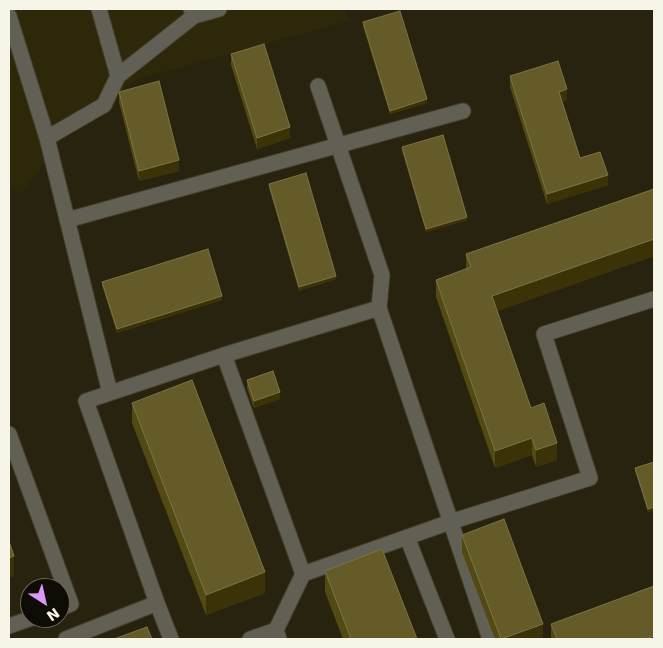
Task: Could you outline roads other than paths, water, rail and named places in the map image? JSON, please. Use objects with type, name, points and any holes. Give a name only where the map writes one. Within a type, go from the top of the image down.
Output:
[{"type":"lane","points":[[99,9],[118,76]]},
{"type":"lane","points":[[47,138],[104,105],[118,76],[192,13],[219,9]]},
{"type":"lane","points":[[9,16],[47,138],[110,393]]},
{"type":"lane","points":[[318,86],[382,275],[379,308],[490,639]]},
{"type":"lane","points":[[67,220],[463,111]]},
{"type":"lane","points":[[303,574],[450,522],[590,478],[544,334],[654,299]]},
{"type":"lane","points":[[171,639],[86,401],[224,355],[379,308]]},
{"type":"lane","points":[[224,355],[303,574],[277,635],[250,639]]},
{"type":"lane","points":[[9,434],[62,578]]},
{"type":"lane","points":[[407,537],[447,639]]},
{"type":"lane","points":[[68,639],[157,603]]}]
